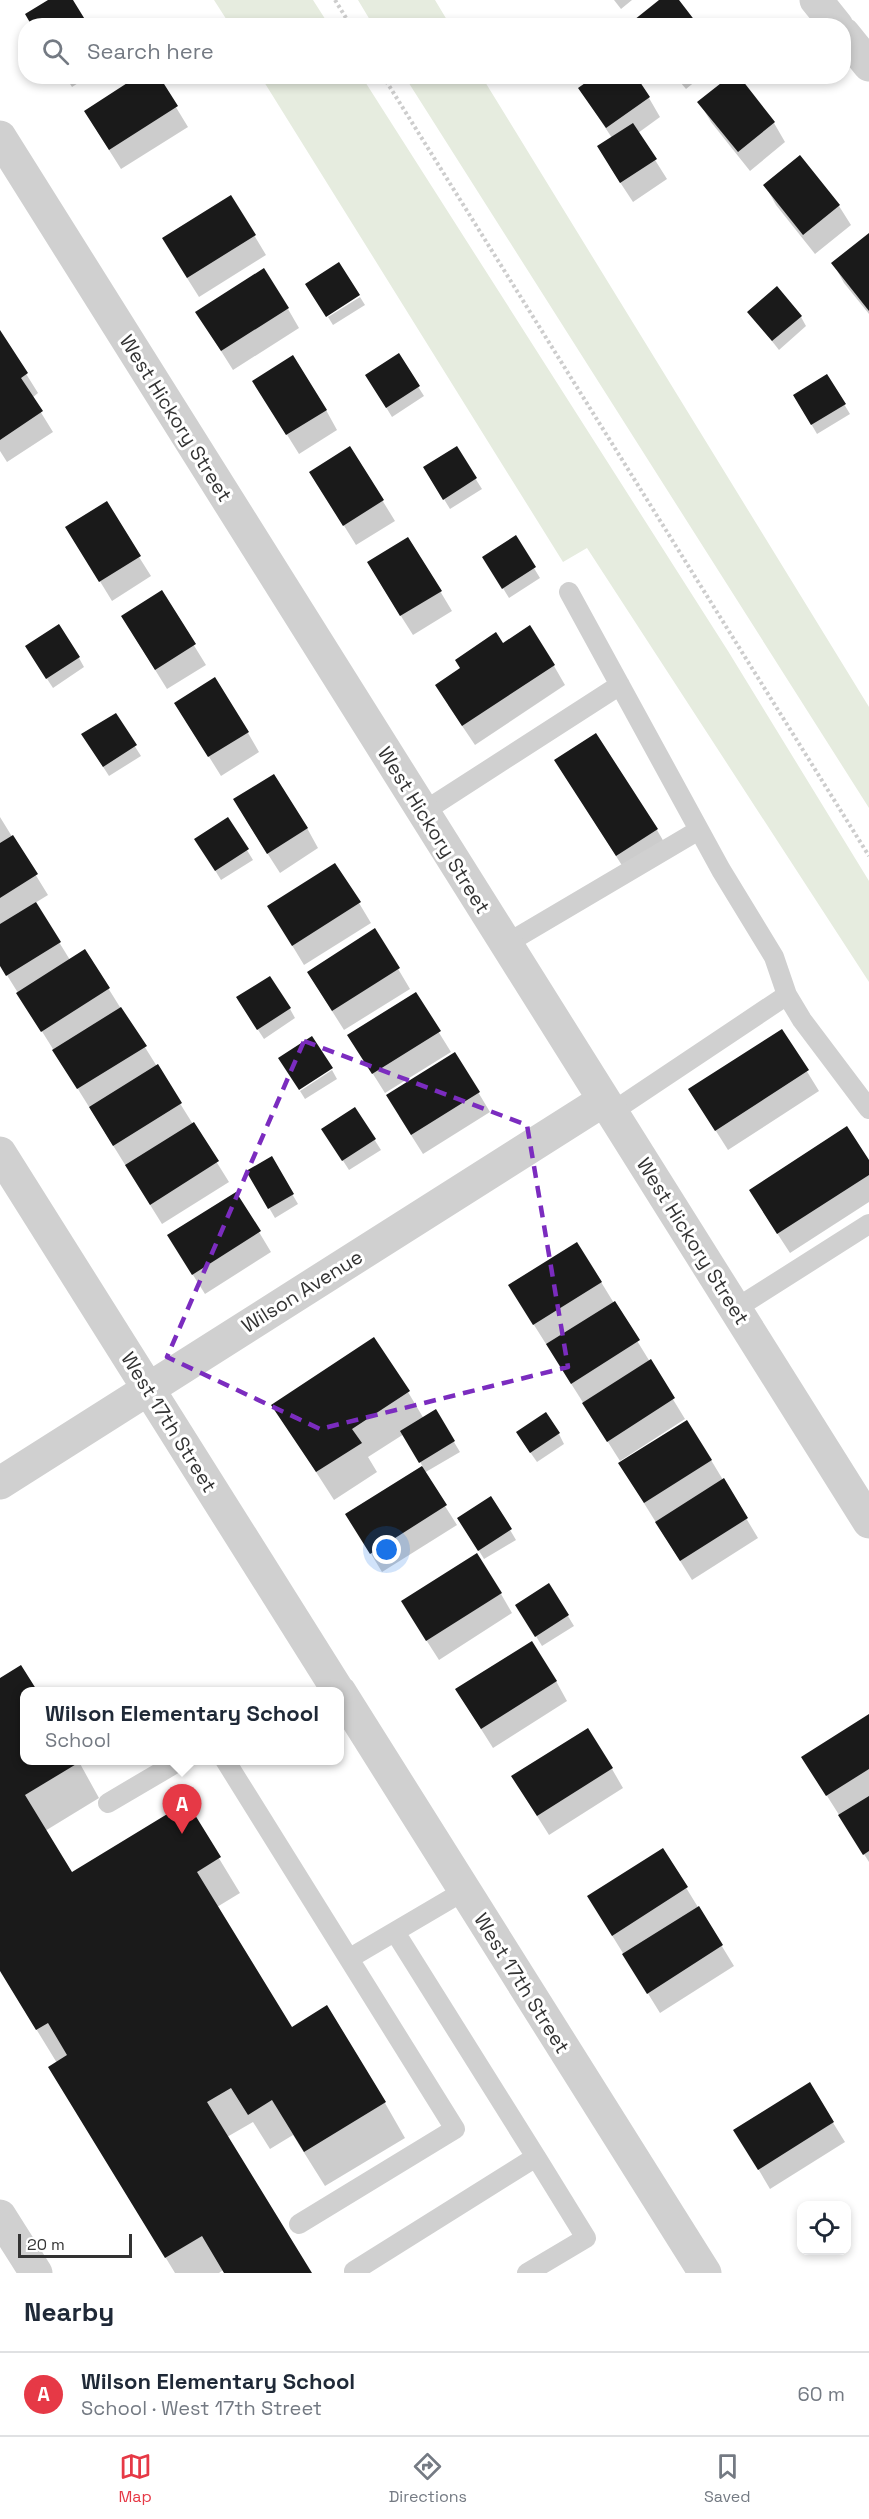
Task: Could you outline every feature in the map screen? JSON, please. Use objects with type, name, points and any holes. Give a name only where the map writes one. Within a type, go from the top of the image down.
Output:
[{"type":"street","points":[[816,0],[831,18]]},
{"type":"street","points":[[851,44],[869,65]]},
{"type":"street","name":"West Hickory Street","points":[[0,137],[869,1522]]},
{"type":"street","name":"Wilson Avenue","points":[[0,1483],[148,1389],[608,1106]]},
{"type":"street","name":"West 17th Street","points":[[0,1153],[336,1687]]},
{"type":"street","name":"West 17th Street","points":[[344,1700],[705,2273]]},
{"type":"street","points":[[0,2216],[36,2273]]},
{"type":"lane","points":[[570,592],[721,870],[774,957],[787,995],[802,1020],[869,1109]]},
{"type":"lane","points":[[423,812],[620,685]]},
{"type":"lane","points":[[506,944],[699,830]]},
{"type":"lane","points":[[608,1106],[787,995]]},
{"type":"lane","points":[[735,1309],[869,1224]]},
{"type":"lane","points":[[108,1803],[174,1765]]},
{"type":"lane","points":[[228,1765],[455,2129],[299,2224]]},
{"type":"lane","points":[[350,1958],[464,1891]]},
{"type":"lane","points":[[395,1932],[586,2238],[527,2273]]},
{"type":"lane","points":[[355,2273],[354,2271],[536,2157]]},
{"type":"path","points":[[335,0],[346,18]]},
{"type":"path","points":[[388,84],[869,856]]},
{"type":"highlighted area","points":[[304,1041],[527,1125],[568,1367],[320,1429],[167,1357]]},
{"type":"shaded area","points":[[214,0],[313,0],[325,18],[226,18]]},
{"type":"shaded area","points":[[358,0],[435,0],[446,18],[369,18]]},
{"type":"shaded area","points":[[265,84],[366,84],[728,651],[869,881],[869,982],[587,548],[563,562]]},
{"type":"shaded area","points":[[409,84],[486,84],[869,707],[869,808]]},
{"type":"building","points":[[48,0],[73,0],[84,18],[27,18],[25,14]]},
{"type":"building","points":[[659,0],[679,0],[693,18],[636,18]]},
{"type":"building","points":[[126,84],[164,84],[178,106],[109,150],[84,111]]},
{"type":"building","points":[[584,84],[641,84],[650,97],[606,128],[578,88]]},
{"type":"building","points":[[720,84],[745,84],[775,122],[738,152],[697,102]]},
{"type":"building","points":[[633,123],[657,159],[620,183],[597,146]]},
{"type":"building","points":[[800,155],[840,205],[803,235],[763,185]]},
{"type":"building","points":[[231,195],[256,235],[187,278],[162,238]]},
{"type":"building","points":[[869,233],[869,311],[831,263]]},
{"type":"building","points":[[339,262],[360,295],[326,317],[305,284]]},
{"type":"building","points":[[264,268],[289,308],[221,351],[195,312]]},
{"type":"building","points":[[777,286],[802,316],[772,341],[747,312]]},
{"type":"building","points":[[0,330],[28,373],[21,378],[43,411],[0,440]]},
{"type":"building","points":[[399,353],[420,386],[386,408],[365,375]]},
{"type":"building","points":[[293,355],[327,410],[286,435],[252,381]]},
{"type":"building","points":[[827,374],[846,404],[811,425],[793,395]]},
{"type":"building","points":[[350,446],[384,500],[343,526],[309,472]]},
{"type":"building","points":[[457,446],[477,478],[443,500],[423,467]]},
{"type":"building","points":[[107,501],[141,556],[99,582],[65,527]]},
{"type":"building","points":[[516,535],[536,567],[502,589],[482,557]]},
{"type":"building","points":[[408,537],[442,591],[400,616],[367,562]]},
{"type":"building","points":[[162,590],[196,644],[155,670],[121,616]]},
{"type":"building","points":[[59,624],[80,657],[46,679],[25,646]]},
{"type":"building","points":[[530,625],[555,665],[462,726],[435,685],[460,668],[455,660],[496,632],[503,643]]},
{"type":"building","points":[[215,677],[249,732],[208,757],[174,703]]},
{"type":"building","points":[[116,713],[137,745],[103,767],[81,734]]},
{"type":"building","points":[[596,733],[658,829],[616,856],[554,760]]},
{"type":"building","points":[[274,774],[308,828],[267,854],[233,799]]},
{"type":"building","points":[[228,817],[249,849],[215,871],[194,839]]},
{"type":"building","points":[[13,835],[38,874],[0,898],[0,843]]},
{"type":"building","points":[[335,863],[361,902],[292,946],[267,906]]},
{"type":"building","points":[[36,902],[61,942],[6,976],[0,966],[0,924]]},
{"type":"building","points":[[375,928],[400,968],[332,1011],[307,972]]},
{"type":"building","points":[[85,949],[110,988],[41,1032],[16,993]]},
{"type":"building","points":[[270,976],[291,1008],[257,1030],[236,997]]},
{"type":"building","points":[[416,992],[441,1031],[372,1074],[347,1035]]},
{"type":"building","points":[[121,1007],[147,1046],[77,1089],[52,1050]]},
{"type":"building","points":[[782,1029],[809,1070],[715,1131],[688,1089]]},
{"type":"building","points":[[312,1036],[333,1068],[299,1090],[278,1058]]},
{"type":"building","points":[[455,1052],[480,1092],[411,1135],[386,1095]]},
{"type":"building","points":[[158,1064],[182,1103],[113,1146],[89,1107]]},
{"type":"building","points":[[355,1107],[376,1139],[342,1161],[321,1129]]},
{"type":"building","points":[[194,1122],[219,1161],[150,1205],[125,1165]]},
{"type":"building","points":[[847,1126],[869,1160],[869,1175],[777,1234],[749,1190]]},
{"type":"building","points":[[272,1156],[294,1194],[268,1209],[246,1171]]},
{"type":"building","points":[[236,1192],[261,1231],[192,1275],[167,1235]]},
{"type":"building","points":[[577,1242],[602,1282],[533,1325],[508,1285]]},
{"type":"building","points":[[615,1301],[640,1340],[571,1384],[546,1344]]},
{"type":"building","points":[[374,1337],[410,1391],[352,1429],[362,1443],[316,1472],[271,1405]]},
{"type":"building","points":[[651,1359],[675,1398],[607,1442],[582,1403]]},
{"type":"building","points":[[436,1409],[455,1441],[419,1463],[400,1431]]},
{"type":"building","points":[[546,1412],[560,1433],[530,1453],[516,1432]]},
{"type":"building","points":[[687,1420],[712,1460],[644,1503],[618,1463]]},
{"type":"building","points":[[422,1466],[447,1505],[370,1554],[345,1514]]},
{"type":"building","points":[[724,1478],[748,1518],[680,1561],[655,1522]]},
{"type":"building","points":[[491,1496],[512,1529],[478,1551],[457,1518]]},
{"type":"building","points":[[477,1553],[502,1593],[426,1641],[401,1601]]},
{"type":"building","points":[[549,1583],[569,1615],[535,1637],[515,1605]]},
{"type":"building","points":[[532,1641],[557,1681],[481,1729],[455,1689]]},
{"type":"building","points":[[21,1665],[35,1687],[20,1687],[20,1765],[75,1765],[25,1795],[72,1872],[187,1802],[221,1857],[197,1872],[292,2027],[327,2005],[386,2102],[304,2152],[272,2100],[248,2115],[231,2088],[207,2102],[312,2273],[224,2273],[202,2236],[165,2258],[48,2067],[67,2055],[48,2023],[36,2030],[0,1971],[0,1678]]},
{"type":"building","points":[[869,1714],[869,1769],[826,1796],[801,1757]]},
{"type":"building","points":[[588,1728],[613,1768],[537,1816],[511,1776]]},
{"type":"building","points":[[869,1796],[869,1851],[863,1855],[838,1815]]},
{"type":"building","points":[[663,1848],[688,1887],[612,1936],[587,1896]]},
{"type":"building","points":[[699,1906],[723,1945],[647,1994],[622,1954]]},
{"type":"building","points":[[810,2082],[834,2122],[758,2170],[733,2130]]},
{"type":"place","name":"Wilson Elementary School","points":[[182,1834]]}]
